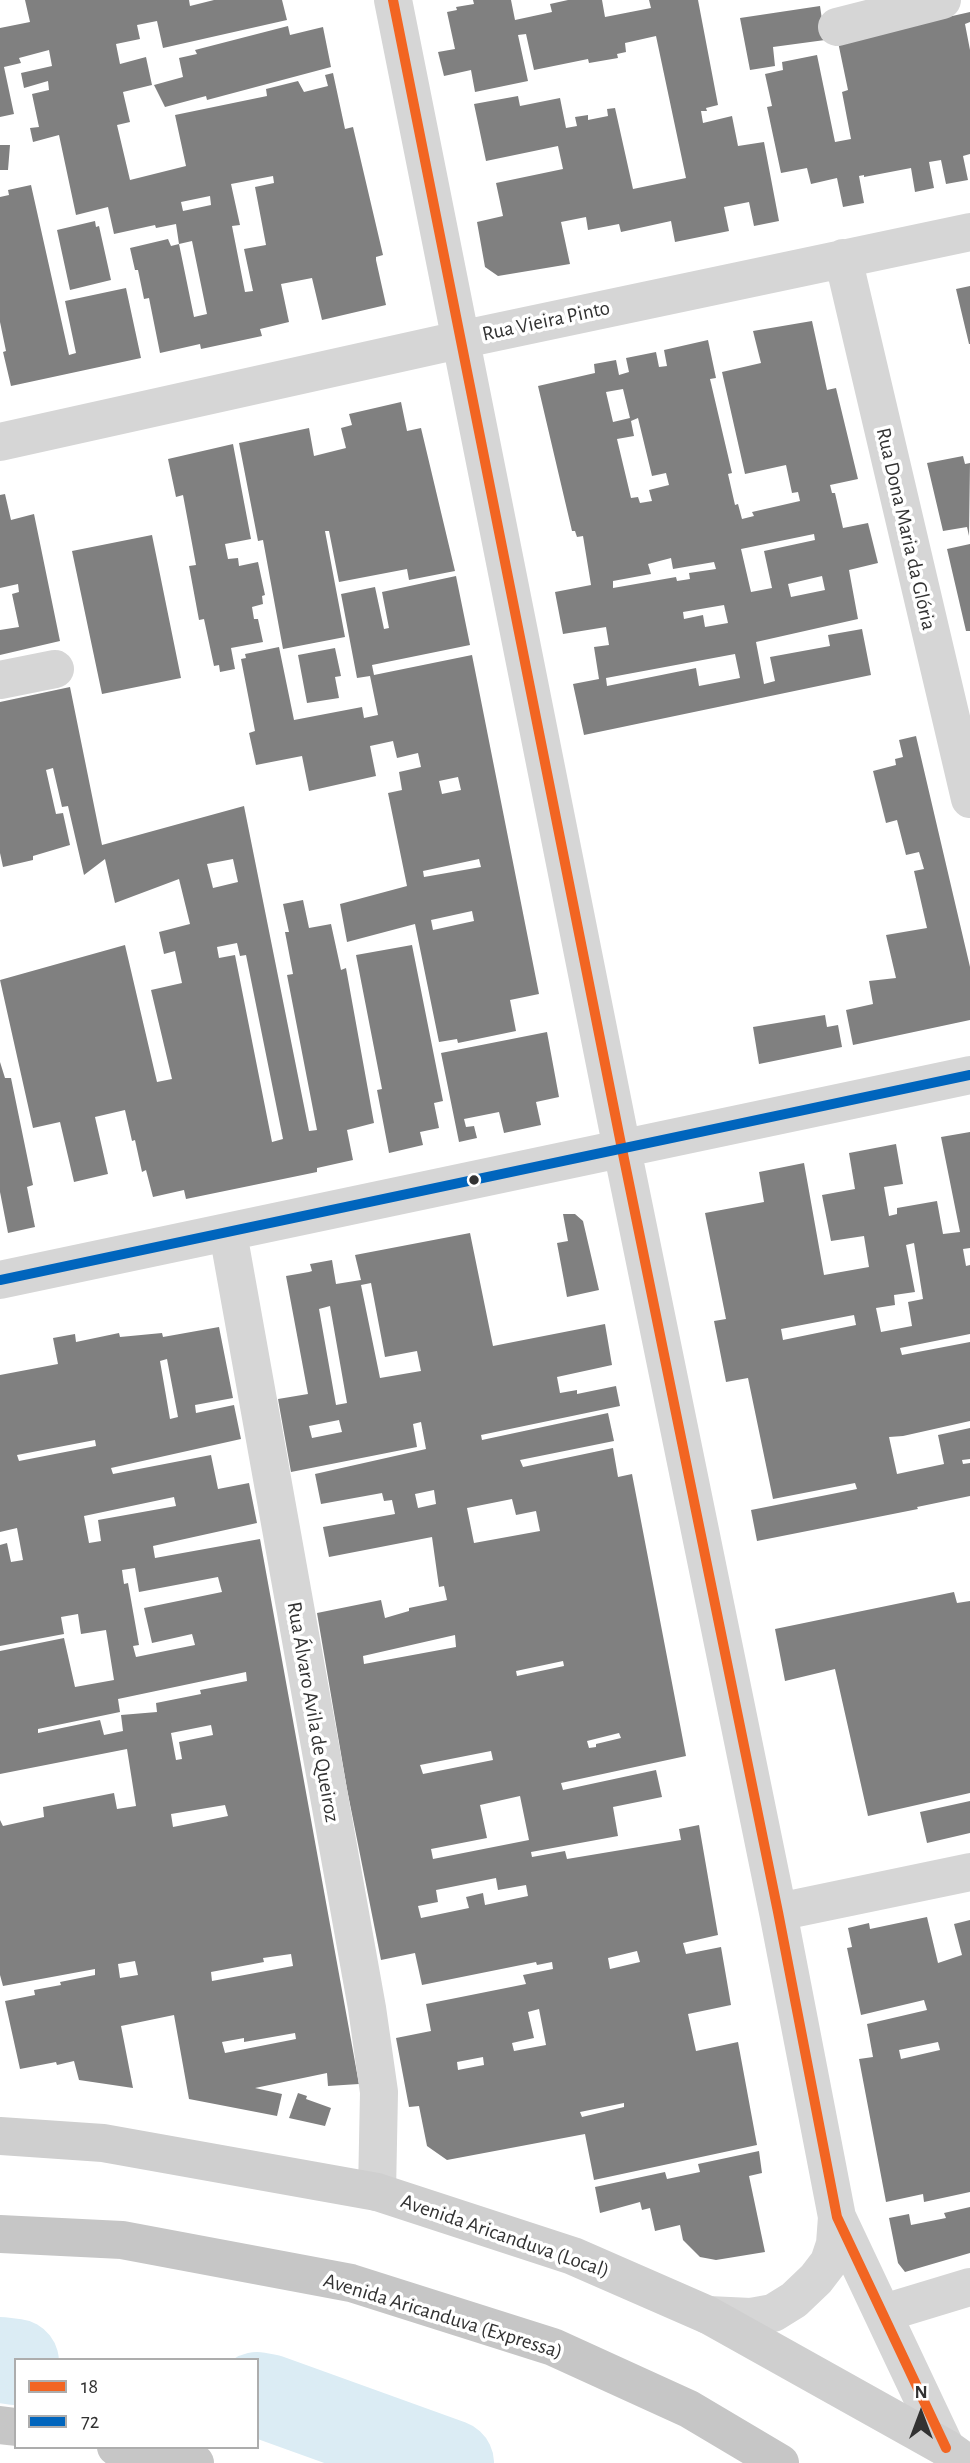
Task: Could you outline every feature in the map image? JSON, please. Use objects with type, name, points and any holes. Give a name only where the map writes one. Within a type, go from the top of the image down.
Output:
[{"type":"highway","name":"Avenida Aricanduva (Expressa)","points":[[0,2234],[122,2240],[351,2283],[553,2347],[688,2409],[780,2463]]},
{"type":"highway","points":[[126,2449],[195,2463]]},
{"type":"main road","name":"Avenida Aricanduva (Local)","points":[[0,2136],[103,2143],[377,2192],[573,2256],[708,2315],[956,2456]]},
{"type":"street","points":[[393,0],[837,2217],[956,2456]]},
{"type":"street","points":[[837,27],[942,0]]},
{"type":"street","name":"Rua Vieira Pinto","points":[[0,442],[459,340],[970,232]]},
{"type":"street","name":"Rua Dona Maria da Glória","points":[[843,258],[970,799]]},
{"type":"street","points":[[0,680],[55,669]]},
{"type":"street","points":[[0,1280],[970,1075]]},
{"type":"street","name":"Rua Álvaro Avila de Queiroz","points":[[228,1233],[367,2008],[379,2092],[377,2192]]},
{"type":"street","points":[[778,1912],[970,1872]]},
{"type":"street","points":[[708,2315],[751,2317],[772,2313],[794,2300],[829,2262],[835,2244],[837,2217]]},
{"type":"street","points":[[884,2313],[970,2287]]},
{"type":"building","points":[[25,0],[189,0],[190,6],[214,0],[282,0],[287,20],[163,48],[157,21],[137,25],[140,39],[116,44],[120,64],[146,57],[152,85],[123,92],[130,122],[117,125],[130,180],[186,166],[175,115],[267,96],[266,89],[298,81],[304,92],[328,86],[325,75],[333,73],[345,129],[353,127],[383,255],[376,257],[376,260],[386,305],[322,320],[312,278],[281,284],[289,322],[260,329],[262,336],[201,349],[200,344],[160,353],[149,298],[144,299],[130,248],[168,239],[171,246],[179,244],[176,224],[156,228],[155,225],[114,234],[108,207],[76,215],[59,135],[33,142],[30,128],[39,127],[32,94],[49,90],[48,81],[24,88],[21,73],[52,66],[49,50],[19,58],[21,63],[4,67],[14,114],[0,117],[0,28],[30,22]],"holes":[[[273,176],[274,183],[255,187],[266,245],[244,249],[253,291],[245,292],[232,226],[240,225],[231,184]],[[210,196],[211,205],[183,211],[181,202]],[[192,241],[207,314],[194,317],[179,244]]]},
{"type":"building","points":[[473,0],[511,0],[515,20],[552,12],[550,4],[568,0],[602,0],[605,17],[651,8],[649,0],[698,0],[718,105],[701,111],[703,123],[732,116],[738,146],[764,142],[779,221],[754,226],[749,202],[724,207],[729,231],[675,242],[671,221],[621,232],[619,224],[588,230],[586,217],[561,222],[570,264],[498,276],[485,267],[477,222],[503,216],[496,183],[563,169],[558,146],[486,161],[474,104],[518,96],[520,106],[560,98],[566,128],[577,126],[575,117],[588,115],[588,120],[608,116],[607,109],[615,108],[633,189],[686,178],[656,36],[625,43],[626,52],[617,54],[618,58],[589,63],[588,59],[534,70],[526,34],[518,35],[528,81],[475,92],[471,70],[444,76],[438,52],[455,49],[447,12],[457,10],[456,7],[474,4]]},
{"type":"building","points":[[820,6],[825,40],[773,47],[775,66],[750,70],[740,18]]},
{"type":"building","points":[[970,12],[970,22],[965,24],[970,50],[970,154],[963,156],[968,180],[946,184],[941,160],[929,162],[934,188],[915,192],[911,168],[859,176],[864,203],[843,207],[837,178],[811,184],[807,168],[781,173],[767,107],[772,106],[765,74],[783,70],[782,62],[817,55],[835,142],[851,139],[842,92],[848,90],[838,42]]},
{"type":"building","points":[[288,26],[290,35],[323,27],[331,67],[207,100],[206,96],[165,107],[154,85],[183,77],[179,58],[197,54],[195,50]]},
{"type":"building","points":[[0,145],[10,145],[8,170],[0,170]]},
{"type":"building","points":[[31,185],[69,355],[76,353],[65,301],[126,288],[141,358],[11,386],[3,352],[6,351],[0,322],[0,197],[9,195],[8,190]]},
{"type":"building","points":[[95,221],[96,227],[99,226],[111,280],[70,290],[57,230]]},
{"type":"building","points":[[970,286],[970,344],[969,344],[956,289]]},
{"type":"building","points":[[812,321],[827,390],[836,388],[858,479],[830,485],[832,493],[835,493],[843,528],[868,523],[878,563],[849,570],[858,619],[756,642],[764,684],[775,681],[770,657],[830,646],[828,635],[862,629],[871,675],[584,735],[573,684],[599,679],[594,647],[609,645],[606,627],[563,634],[555,592],[591,585],[583,536],[577,537],[575,531],[572,531],[538,386],[595,373],[594,364],[616,360],[619,375],[629,372],[626,358],[656,352],[659,367],[667,366],[664,350],[708,340],[716,378],[710,379],[732,473],[728,474],[735,505],[738,504],[742,519],[754,516],[752,512],[800,501],[798,492],[792,493],[786,465],[745,474],[722,372],[761,363],[753,331]],"holes":[[[623,389],[630,418],[613,422],[606,392]],[[638,418],[652,476],[666,473],[669,485],[649,490],[652,501],[640,503],[638,497],[631,498],[617,439],[634,436],[631,421]],[[814,534],[815,540],[764,551],[772,588],[751,592],[741,549]],[[671,558],[673,569],[714,562],[716,569],[689,573],[690,579],[677,581],[676,577],[613,588],[613,581],[651,574],[648,564]],[[822,576],[825,590],[791,597],[788,584]],[[724,605],[728,623],[705,627],[703,615],[684,619],[683,612]],[[735,654],[740,678],[699,686],[696,668],[607,686],[606,678]]]},
{"type":"building","points":[[401,402],[407,431],[421,428],[455,571],[409,580],[407,569],[339,582],[329,531],[325,531],[345,637],[283,649],[263,540],[258,541],[239,443],[309,428],[314,456],[346,448],[341,428],[352,425],[349,414]]},
{"type":"building","points":[[233,444],[251,539],[225,544],[228,559],[238,558],[239,566],[258,562],[265,595],[262,596],[263,604],[252,607],[254,619],[258,619],[263,642],[231,648],[235,669],[220,672],[219,665],[214,666],[204,619],[199,620],[189,566],[196,565],[183,495],[176,497],[168,459]]},
{"type":"building","points":[[963,456],[965,464],[970,463],[969,536],[967,527],[943,531],[927,463]]},
{"type":"building","points":[[5,494],[11,520],[34,514],[60,641],[0,655],[0,630],[19,627],[12,594],[19,592],[18,584],[0,588],[0,495]]},
{"type":"building","points":[[152,535],[181,678],[102,694],[72,551]]},
{"type":"building","points":[[970,544],[970,631],[966,631],[947,549]]},
{"type":"building","points":[[456,576],[470,645],[372,665],[374,675],[472,655],[539,994],[510,1000],[516,1031],[458,1043],[457,1039],[439,1042],[415,924],[347,942],[340,904],[407,886],[388,793],[402,790],[399,772],[421,767],[418,753],[397,758],[393,741],[370,746],[376,776],[309,791],[302,756],[256,765],[249,733],[255,731],[241,659],[246,658],[245,654],[279,647],[294,720],[362,707],[364,718],[378,715],[370,676],[357,678],[341,594],[375,587],[384,629],[389,628],[382,592]],"holes":[[[458,777],[461,790],[442,794],[439,781]],[[479,859],[481,867],[424,877],[423,871]],[[472,911],[474,921],[433,930],[431,920]]]},
{"type":"building","points":[[335,648],[341,676],[335,677],[339,698],[307,703],[298,655]]},
{"type":"building","points":[[70,687],[102,845],[244,806],[309,1131],[317,1130],[287,975],[293,974],[283,904],[303,900],[309,928],[331,924],[341,970],[346,968],[374,1123],[347,1130],[353,1160],[317,1168],[317,1172],[186,1199],[184,1190],[153,1197],[146,1170],[142,1172],[135,1140],[132,1141],[125,1110],[95,1117],[108,1174],[74,1182],[60,1122],[33,1128],[0,980],[125,945],[157,1082],[172,1079],[151,990],[182,983],[175,951],[164,954],[159,932],[190,924],[179,879],[115,903],[105,859],[84,875],[68,806],[62,807],[53,768],[46,770],[56,814],[63,813],[70,845],[33,856],[33,860],[3,867],[0,853],[0,702]],"holes":[[[233,859],[238,882],[213,888],[207,864]],[[237,943],[240,956],[246,955],[283,1139],[272,1142],[235,955],[219,958],[217,947]]]},
{"type":"building","points":[[916,736],[970,967],[970,1020],[853,1045],[846,1010],[873,1004],[869,981],[896,978],[886,935],[927,928],[914,871],[924,869],[919,852],[906,855],[897,820],[886,823],[873,771],[896,765],[895,759],[903,757],[899,740]]},
{"type":"building","points":[[412,945],[443,1101],[434,1103],[439,1128],[420,1132],[423,1145],[389,1153],[377,1090],[382,1089],[356,955]]},
{"type":"building","points":[[825,1015],[827,1027],[838,1025],[842,1047],[759,1064],[753,1027]]},
{"type":"building","points":[[547,1032],[559,1097],[536,1102],[541,1125],[504,1133],[499,1112],[464,1119],[466,1127],[474,1126],[477,1138],[459,1142],[441,1053]]},
{"type":"building","points":[[0,1062],[5,1078],[11,1078],[33,1185],[27,1187],[35,1227],[8,1233],[0,1192]]},
{"type":"building","points":[[970,1132],[970,1248],[963,1249],[966,1266],[970,1265],[970,1334],[900,1348],[902,1355],[970,1342],[970,1421],[889,1437],[897,1474],[944,1464],[938,1435],[970,1428],[970,1459],[962,1460],[963,1464],[970,1463],[970,1496],[757,1541],[751,1510],[857,1489],[855,1483],[773,1499],[748,1378],[726,1382],[714,1321],[726,1319],[705,1213],[764,1202],[759,1172],[804,1163],[824,1275],[869,1267],[864,1236],[831,1241],[822,1195],[855,1189],[849,1153],[896,1144],[903,1184],[884,1187],[889,1216],[897,1214],[897,1208],[937,1201],[943,1234],[960,1232],[941,1137]],"holes":[[[914,1243],[923,1299],[908,1302],[912,1326],[881,1332],[876,1308],[895,1305],[894,1295],[915,1292],[906,1245]],[[854,1315],[856,1325],[783,1340],[781,1329]]]},
{"type":"building","points":[[563,1214],[575,1214],[583,1221],[599,1290],[567,1297],[557,1243],[568,1241]]},
{"type":"building","points":[[470,1233],[493,1346],[605,1324],[612,1365],[557,1377],[560,1393],[577,1390],[577,1394],[616,1386],[620,1406],[481,1435],[482,1440],[608,1413],[614,1441],[520,1460],[523,1467],[613,1448],[618,1477],[632,1474],[686,1756],[561,1783],[563,1790],[656,1770],[662,1797],[613,1807],[618,1836],[531,1852],[532,1857],[565,1851],[567,1859],[681,1840],[679,1829],[699,1825],[718,1935],[683,1943],[686,1954],[721,1947],[731,2005],[688,2014],[696,2051],[738,2042],[757,2145],[594,2180],[585,2134],[447,2160],[427,2146],[419,2106],[409,2107],[396,2038],[431,2031],[426,2004],[526,1984],[523,1975],[553,1969],[552,1962],[537,1965],[536,1962],[422,1985],[415,1953],[381,1960],[347,1789],[317,1613],[381,1600],[385,1618],[409,1611],[409,1608],[447,1600],[444,1586],[439,1587],[432,1537],[329,1557],[323,1527],[395,1514],[392,1500],[384,1501],[382,1493],[321,1504],[315,1474],[426,1449],[421,1422],[413,1424],[417,1447],[291,1472],[278,1399],[308,1394],[286,1276],[312,1271],[310,1264],[332,1260],[336,1284],[361,1280],[355,1255]],"holes":[[[371,1283],[385,1357],[417,1351],[421,1371],[380,1378],[361,1285]],[[330,1306],[347,1403],[336,1405],[319,1309]],[[339,1420],[342,1432],[312,1438],[309,1426]],[[434,1490],[436,1504],[418,1508],[415,1494]],[[512,1499],[516,1515],[536,1511],[540,1531],[474,1543],[467,1508]],[[455,1635],[456,1647],[364,1664],[363,1656]],[[563,1661],[564,1666],[517,1676],[516,1671]],[[619,1733],[621,1738],[596,1744],[596,1747],[589,1748],[587,1741]],[[491,1751],[493,1760],[423,1774],[420,1765]],[[520,1796],[529,1840],[433,1859],[431,1849],[487,1838],[480,1805]],[[496,1878],[498,1890],[526,1885],[528,1896],[485,1905],[483,1893],[466,1897],[469,1908],[421,1918],[418,1906],[438,1902],[436,1890]],[[637,1951],[640,1962],[610,1969],[608,1958]],[[539,2009],[546,2045],[514,2051],[512,2043],[534,2038],[528,2012]],[[483,2057],[484,2065],[458,2070],[457,2062]],[[624,2103],[624,2107],[582,2117],[580,2112]]]},
{"type":"building","points":[[219,1327],[233,1398],[195,1405],[196,1413],[234,1405],[241,1439],[111,1468],[113,1474],[211,1455],[218,1489],[249,1483],[257,1523],[153,1546],[155,1558],[260,1539],[359,2084],[328,2086],[327,2073],[255,2088],[282,2094],[277,2116],[189,2099],[174,2015],[121,2026],[133,2088],[79,2080],[74,2061],[20,2069],[5,2001],[35,1995],[34,1990],[61,1985],[60,1982],[95,1975],[95,1969],[3,1986],[0,1975],[0,1820],[3,1826],[44,1817],[43,1807],[114,1793],[117,1809],[136,1806],[127,1749],[0,1774],[0,1651],[64,1638],[75,1687],[114,1680],[106,1630],[81,1634],[78,1614],[61,1617],[64,1634],[0,1646],[0,1545],[7,1543],[11,1562],[23,1560],[17,1528],[0,1532],[0,1375],[58,1364],[53,1338],[75,1334],[76,1342],[119,1333],[120,1337],[162,1333],[163,1337]],"holes":[[[167,1359],[178,1417],[170,1419],[160,1361]],[[95,1440],[96,1446],[19,1461],[17,1455]],[[174,1497],[176,1506],[98,1520],[101,1541],[89,1543],[84,1516]],[[135,1568],[139,1592],[218,1577],[222,1592],[144,1608],[152,1643],[192,1634],[195,1645],[136,1657],[133,1646],[139,1645],[128,1583],[124,1584],[122,1570]],[[246,1672],[247,1681],[200,1690],[201,1694],[156,1703],[157,1712],[121,1715],[123,1731],[104,1735],[100,1720],[38,1733],[38,1729],[120,1712],[118,1699]],[[211,1725],[213,1735],[179,1742],[182,1759],[176,1760],[171,1733]],[[225,1805],[228,1816],[173,1827],[171,1814]],[[291,1954],[293,1966],[212,1981],[211,1972],[264,1962],[263,1958]],[[135,1961],[138,1975],[120,1978],[118,1964]],[[295,2033],[296,2039],[225,2053],[222,2042],[244,2038],[244,2042]]]},
{"type":"building","points":[[954,1592],[957,1603],[970,1601],[970,1793],[868,1816],[835,1669],[785,1681],[775,1629]]},
{"type":"building","points":[[970,1801],[970,1833],[927,1843],[920,1812]]},
{"type":"building","points":[[927,1917],[938,1963],[962,1955],[954,1924],[970,1920],[970,2192],[924,2202],[923,2194],[886,2202],[859,2059],[873,2057],[867,2024],[927,2010],[924,2000],[861,2015],[847,1948],[852,1947],[848,1928],[869,1923],[870,1929]],"holes":[[[938,2042],[940,2050],[901,2059],[899,2050]]]},
{"type":"building","points":[[298,2093],[307,2096],[306,2099],[331,2108],[325,2126],[289,2118]]},
{"type":"building","points":[[759,2151],[762,2173],[749,2176],[765,2252],[716,2260],[700,2257],[683,2240],[680,2225],[655,2231],[650,2208],[642,2210],[640,2202],[600,2213],[595,2187],[665,2172],[667,2179],[700,2172],[698,2164]]},
{"type":"building","points":[[970,2207],[970,2253],[905,2272],[898,2263],[889,2218],[909,2214],[911,2225],[946,2218],[944,2213]]},
{"type":"waterway","points":[[0,2360],[14,2362]]},
{"type":"waterway","points":[[259,2395],[451,2463]]},
{"type":"transit line","name":"18","points":[[393,0],[837,2217],[946,2448]]},
{"type":"transit line","name":"72","points":[[0,1280],[970,1075]]}]
